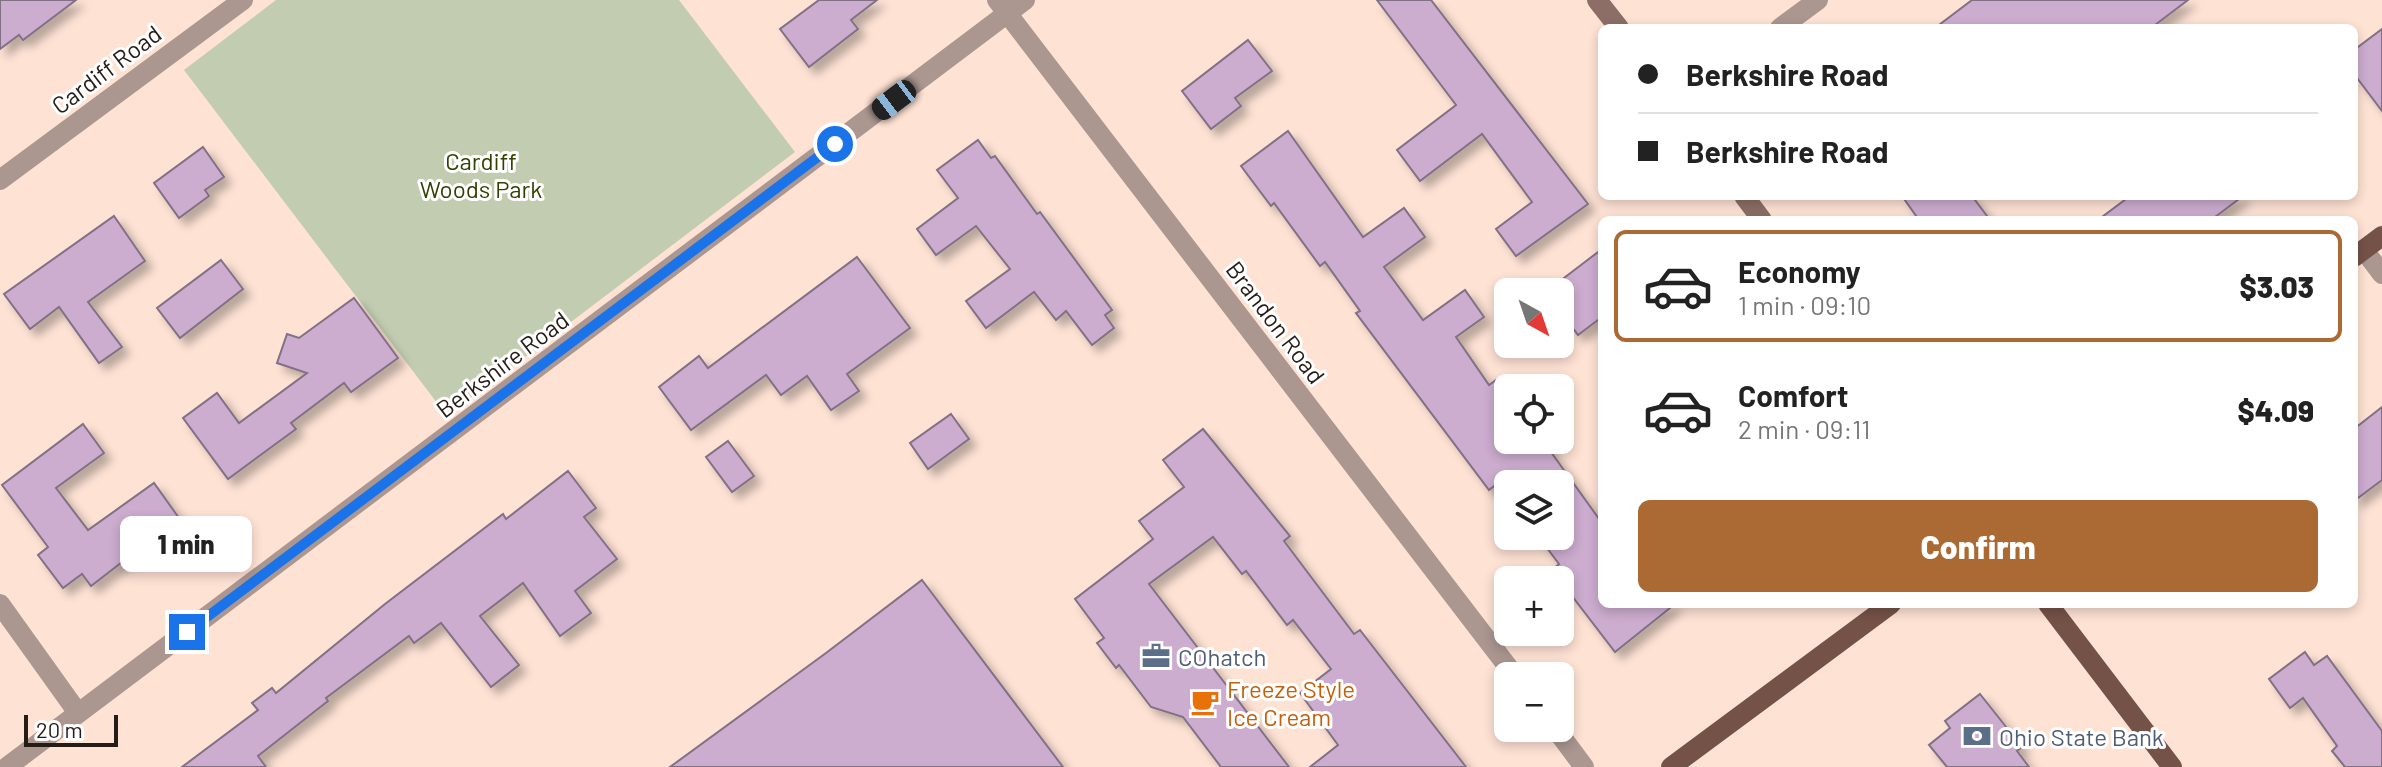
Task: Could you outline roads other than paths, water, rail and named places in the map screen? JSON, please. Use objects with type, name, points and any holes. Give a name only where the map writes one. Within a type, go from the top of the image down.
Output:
[{"type":"main road","points":[[1597,0],[1616,24]]},
{"type":"main road","points":[[2359,254],[2382,236]]},
{"type":"main road","points":[[1671,767],[1886,608]]},
{"type":"main road","points":[[2051,608],[2172,767]]},
{"type":"street","name":"Cardiff Road","points":[[0,180],[243,0]]},
{"type":"street","name":"Berkshire Road","points":[[7,767],[1002,7],[1025,0]]},
{"type":"street","points":[[1785,24],[1818,0]]},
{"type":"street","name":"Brandon Road","points":[[1002,7],[1504,662]]},
{"type":"street","points":[[2359,254],[2382,274]]},
{"type":"street","points":[[0,604],[78,713]]},
{"type":"street","points":[[1565,742],[1584,767]]},
{"type":"place","name":"COhatch","points":[[1156,656]]},
{"type":"place","name":"Freeze Style Ice Cream","points":[[1205,702]]},
{"type":"place","name":"Ohio State Bank","points":[[1977,736]]},
{"type":"park label","name":"Cardiff Woods Park","points":[[481,174]]}]
